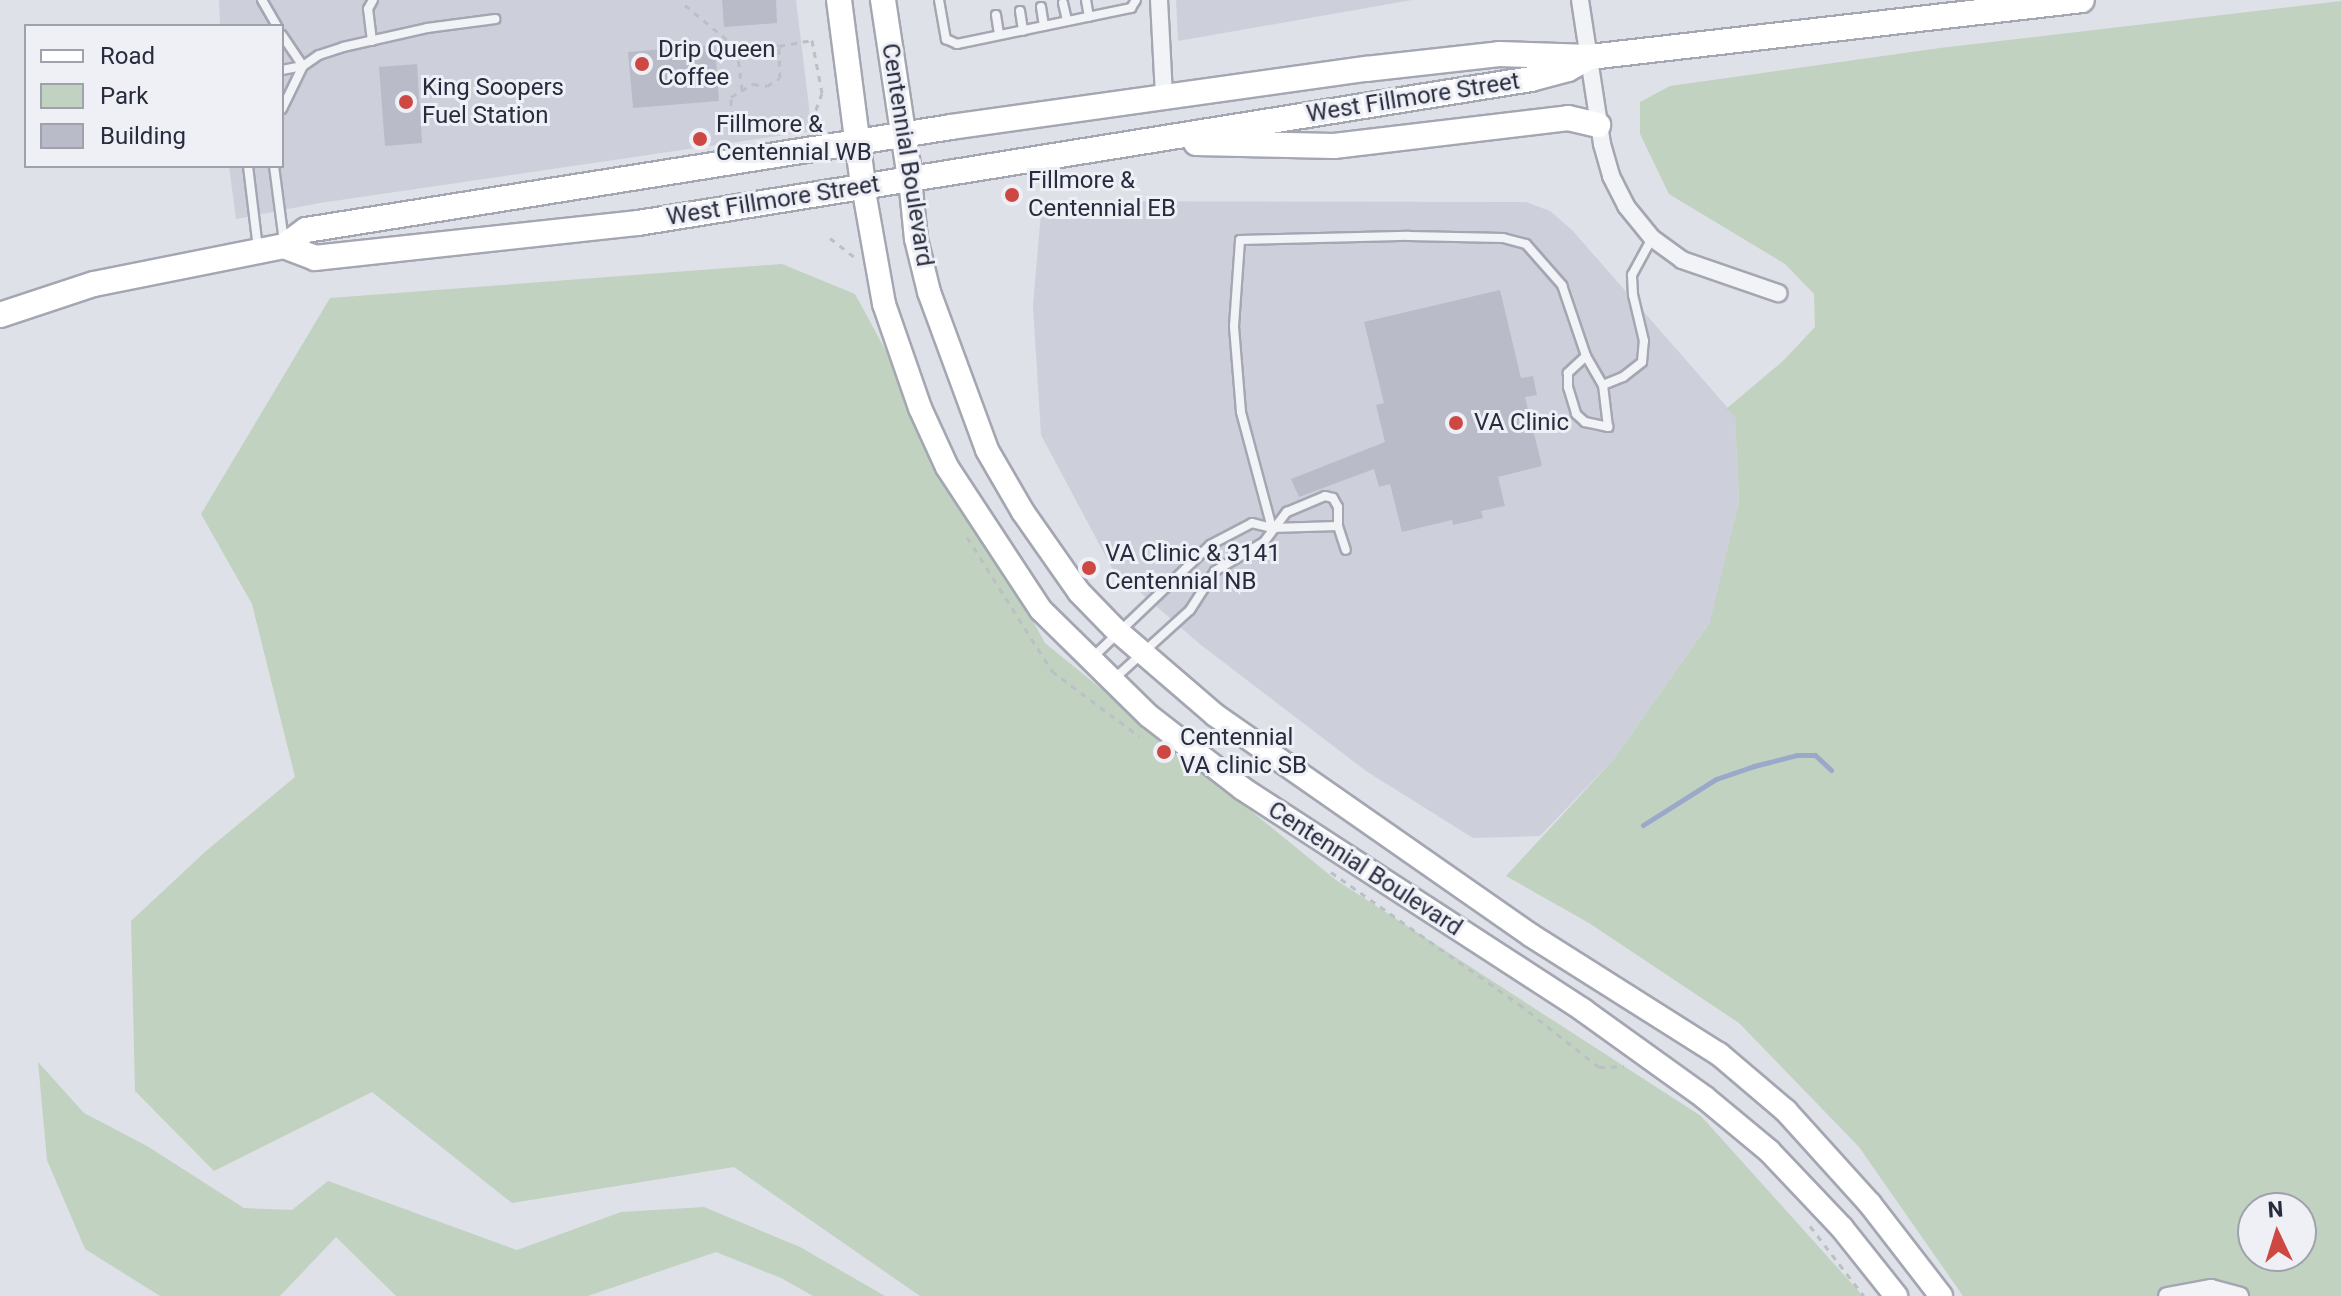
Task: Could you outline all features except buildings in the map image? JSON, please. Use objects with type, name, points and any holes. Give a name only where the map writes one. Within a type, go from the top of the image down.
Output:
[{"type":"main road","name":"Centennial Boulevard","points":[[839,0],[863,186],[884,304],[920,408],[947,467],[1041,610],[1149,716],[1243,789],[1583,1010],[1704,1097],[1769,1151],[1842,1228],[1896,1296]]},
{"type":"main road","name":"Centennial Boulevard","points":[[883,0],[916,239],[929,292],[987,450],[1068,579],[1119,633],[1215,715],[1532,936],[1719,1054],[1786,1111],[1870,1204],[1941,1296]]},
{"type":"main road","name":"West Fillmore Street","points":[[0,315],[94,284],[284,246],[306,230],[903,135],[1164,97],[1499,54],[1590,57],[2082,0]]},
{"type":"main road","name":"West Fillmore Street","points":[[284,246],[315,258],[638,223],[1531,79],[1568,69],[1590,57]]},
{"type":"main road","points":[[1146,141],[1334,146],[1556,119],[1580,118],[1598,125]]},
{"type":"main road","points":[[1583,1010],[1601,980]]},
{"type":"street","points":[[1159,0],[1164,97]]},
{"type":"street","points":[[1580,0],[1598,125],[1607,167],[1616,188],[1652,238],[1697,267],[1778,293]]},
{"type":"street","points":[[2167,1296],[2211,1288],[2240,1296]]},
{"type":"lane","points":[[262,0],[276,24]]},
{"type":"lane","points":[[372,41],[368,9],[373,0]]},
{"type":"lane","points":[[939,0],[946,39],[957,44],[1131,8],[1136,0]]},
{"type":"lane","points":[[1086,0],[1089,17]]},
{"type":"lane","points":[[1111,0],[1113,12]]},
{"type":"lane","points":[[1063,3],[1067,21]]},
{"type":"lane","points":[[1041,7],[1044,26]]},
{"type":"lane","points":[[1020,11],[1023,31]]},
{"type":"lane","points":[[996,15],[999,35]]},
{"type":"lane","points":[[284,70],[303,66],[319,55],[372,41],[427,28],[495,19]]},
{"type":"lane","points":[[284,38],[303,66]]},
{"type":"lane","points":[[284,105],[303,66]]},
{"type":"lane","points":[[248,168],[259,251]]},
{"type":"lane","points":[[274,168],[284,246]]},
{"type":"lane","points":[[1272,528],[1241,412],[1234,326],[1240,240],[1503,238],[1526,244],[1562,285],[1586,356],[1603,385],[1608,427],[1585,422],[1576,414],[1568,373],[1586,356]]},
{"type":"lane","points":[[1603,385],[1623,377],[1642,362],[1644,341],[1633,295],[1632,275],[1652,238]]},
{"type":"lane","points":[[1111,682],[1190,610],[1215,571],[1264,542],[1287,512],[1325,496],[1333,498],[1338,507],[1338,526],[1346,550]]},
{"type":"lane","points":[[1089,660],[1210,545],[1252,523],[1272,528],[1338,526]]},
{"type":"path","points":[[685,5],[737,48],[742,90]]},
{"type":"path","points":[[737,48],[761,42],[779,46],[812,40],[822,93],[814,115],[732,129],[731,97],[753,84],[767,86],[780,78],[779,46]]},
{"type":"shaded area","points":[[219,0],[796,0],[812,131],[320,203],[236,219],[229,168],[284,168],[284,24],[220,24]]},
{"type":"shaded area","points":[[1176,0],[1412,0],[1178,41]]},
{"type":"shaded area","points":[[1042,201],[1526,202],[1550,211],[1572,230],[1735,416],[1739,502],[1712,619],[1614,759],[1540,836],[1473,838],[1366,771],[1201,645],[1112,568],[1041,435],[1033,306]]},
{"type":"green space","points":[[2341,1],[2341,1296],[1963,1296],[1859,1147],[1739,1023],[1589,923],[1506,876],[1614,759],[1710,622],[1739,502],[1735,416],[1726,409],[1783,361],[1815,327],[1814,294],[1785,264],[1669,194],[1640,134],[1640,102],[1670,86],[1940,48]]},
{"type":"green space","points":[[782,264],[855,294],[1045,643],[1336,880],[1701,1116],[1863,1296],[920,1296],[734,1167],[512,1203],[372,1092],[214,1171],[135,1091],[131,921],[206,851],[295,777],[252,604],[201,514],[330,298]]},
{"type":"green space","points":[[38,1062],[84,1113],[147,1146],[244,1208],[292,1210],[328,1181],[517,1250],[621,1212],[704,1207],[800,1247],[885,1296],[813,1296],[781,1278],[716,1252],[588,1296],[396,1296],[336,1237],[280,1296],[160,1296],[85,1249],[47,1160]]},
{"type":"waterway","points":[[1643,825],[1716,779],[1754,766],[1797,755],[1815,755],[1831,770]]},
{"type":"place","name":"Drip Queen Coffee","points":[[642,64]]},
{"type":"place","name":"King Soopers Fuel Station","points":[[406,102]]},
{"type":"place","name":"Fillmore & Centennial WB","points":[[700,139]]},
{"type":"place","name":"Fillmore & Centennial EB","points":[[1012,195]]},
{"type":"place","name":"VA Clinic","points":[[1456,423]]},
{"type":"place","name":"VA Clinic & 3141 Centennial NB","points":[[1089,568]]},
{"type":"place","name":"Centennial VA clinic SB","points":[[1164,752]]}]
